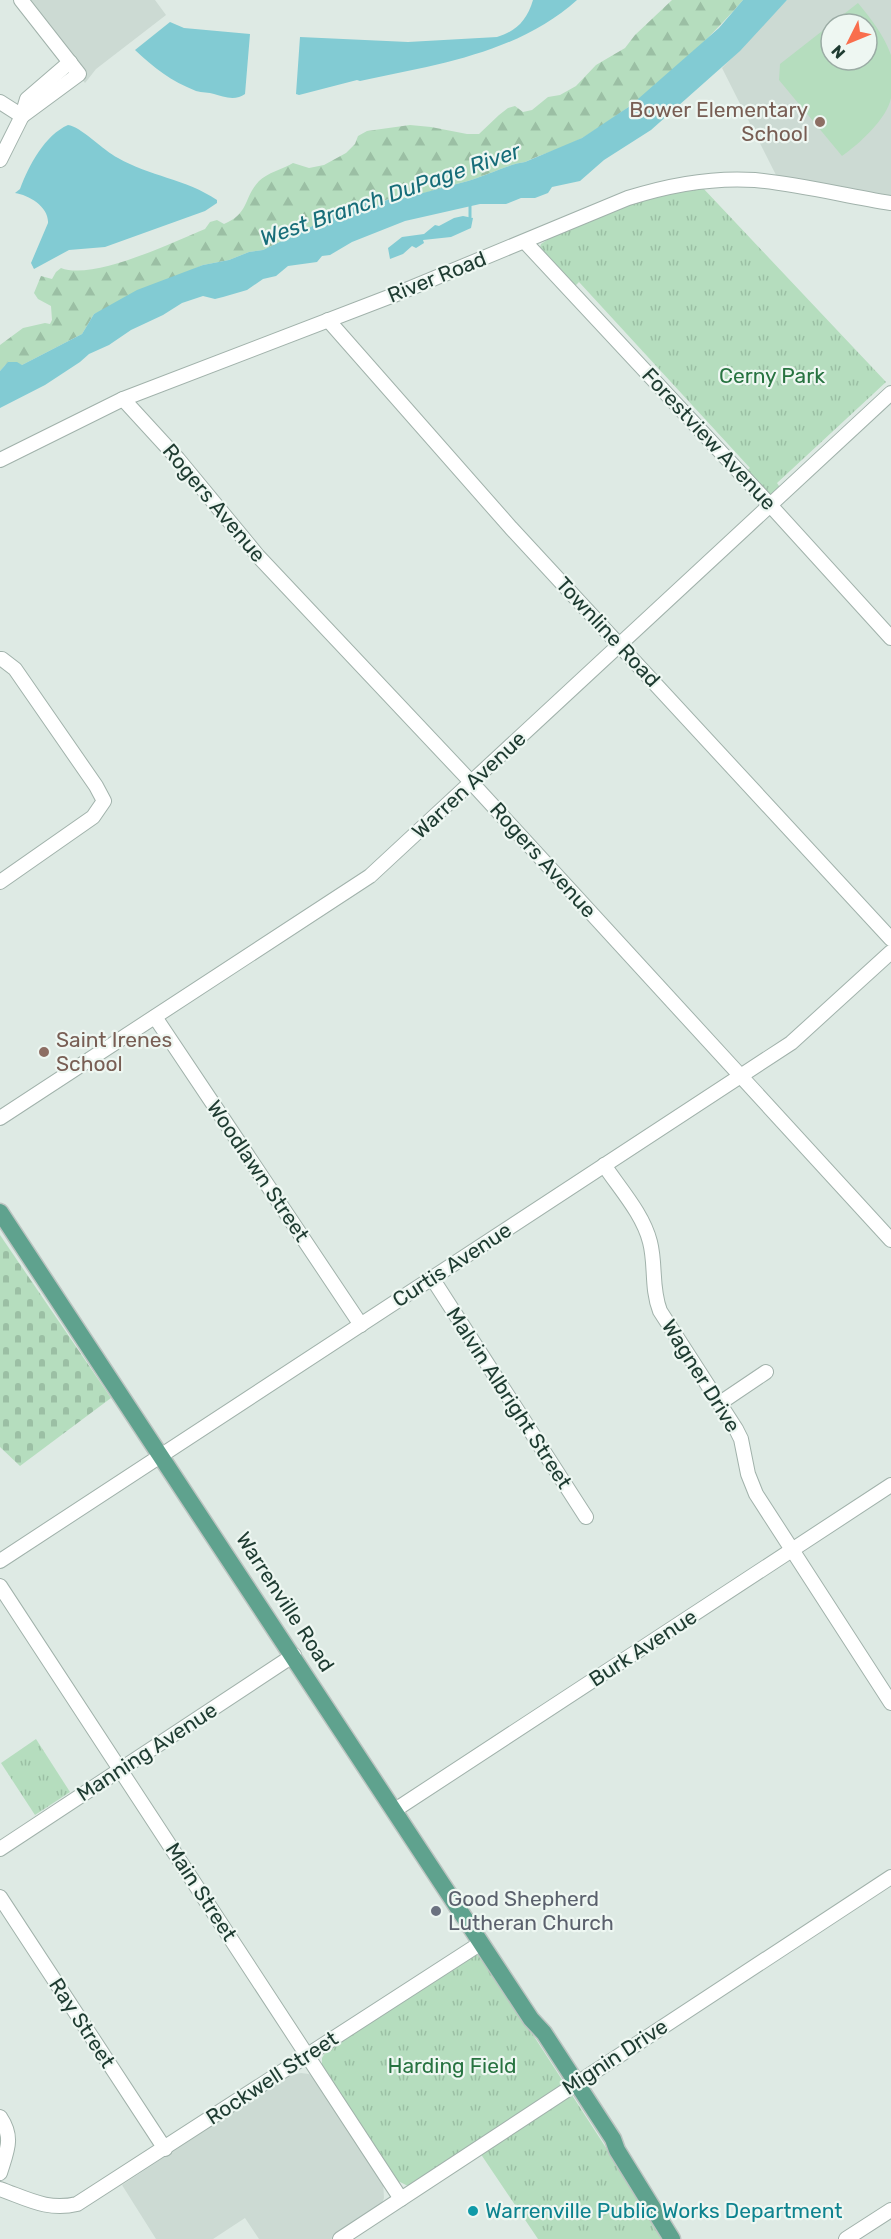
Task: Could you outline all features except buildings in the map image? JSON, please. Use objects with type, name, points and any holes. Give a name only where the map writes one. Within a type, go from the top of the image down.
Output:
[{"type":"main road","name":"Warrenville Road","points":[[0,1212],[294,1655],[672,2239]]},
{"type":"street","points":[[21,0],[79,74],[22,116]]},
{"type":"street","points":[[0,159],[22,116],[27,99],[70,62]]},
{"type":"street","points":[[0,102],[22,116]]},
{"type":"street","name":"River Road","points":[[0,460],[123,399],[328,321],[628,198],[654,190],[696,181],[756,180],[891,203]]},
{"type":"street","name":"Forestview Avenue","points":[[525,242],[891,638]]},
{"type":"street","name":"Townline Road","points":[[328,321],[511,528],[891,939]]},
{"type":"street","name":"Warren Avenue","points":[[0,1118],[370,876],[891,393]]},
{"type":"street","name":"Rogers Avenue","points":[[123,399],[178,459],[258,556],[472,783],[891,1240]]},
{"type":"street","points":[[0,659],[2,658],[15,669],[104,801],[96,814],[0,882]]},
{"type":"street","name":"Curtis Avenue","points":[[0,1562],[791,1043],[891,952]]},
{"type":"street","name":"Woodlawn Street","points":[[155,1017],[361,1324]]},
{"type":"street","name":"Wagner Drive","points":[[604,1165],[647,1232],[651,1244],[654,1293],[660,1311],[720,1402],[741,1439],[752,1485],[891,1703]]},
{"type":"street","name":"Malvin Albright Street","points":[[432,1278],[586,1517]]},
{"type":"street","points":[[720,1402],[766,1372]]},
{"type":"street","name":"Burk Avenue","points":[[395,1810],[891,1485]]},
{"type":"street","name":"Main Street","points":[[0,1586],[401,2199]]},
{"type":"street","name":"Manning Avenue","points":[[0,1848],[294,1655]]},
{"type":"street","name":"Mignin Drive","points":[[340,2239],[891,1877]]},
{"type":"street","name":"Ray Street","points":[[0,1897],[165,2148]]},
{"type":"street","name":"Rockwell Street","points":[[0,2189],[50,2206],[61,2208],[77,2204],[481,1942]]},
{"type":"street","points":[[0,2117],[9,2134],[9,2139],[0,2173]]},
{"type":"street","points":[[846,2239],[891,2210]]},
{"type":"shaded area","points":[[19,0],[155,0],[166,15],[96,69],[85,83]]},
{"type":"shaded area","name":"Bower Elementary School","points":[[787,0],[891,0],[891,197],[777,177],[722,68]]},
{"type":"shaded area","points":[[309,2074],[316,2080],[383,2181],[384,2198],[380,2208],[331,2239],[259,2239],[245,2218],[213,2239],[156,2239],[122,2185],[288,2076]]},
{"type":"green space","points":[[672,0],[743,0],[669,74],[627,108],[584,137],[525,162],[468,181],[401,200],[388,199],[375,207],[372,205],[328,213],[327,219],[263,250],[203,265],[94,314],[82,334],[22,365],[8,362],[0,371],[0,345],[23,328],[50,324],[52,320],[51,306],[38,299],[34,293],[41,276],[52,279],[61,268],[75,271],[112,265],[205,229],[210,222],[217,220],[224,224],[238,215],[254,187],[262,178],[293,163],[309,168],[324,165],[346,153],[355,144],[358,136],[367,131],[410,125],[479,134],[508,108],[515,106],[523,112],[532,110],[548,97],[560,95],[576,86],[596,65],[625,48],[635,35]]},
{"type":"green space","points":[[858,3],[865,12],[846,12]]},
{"type":"green space","points":[[879,31],[891,55],[891,98],[888,106],[871,131],[842,156],[779,80],[780,64],[819,33],[819,72],[879,72]]},
{"type":"green space","name":"Cerny Park","points":[[702,187],[886,382],[777,483],[781,489],[772,495],[768,495],[745,472],[750,468],[579,282],[574,287],[545,256],[540,247],[550,238],[642,199]]},
{"type":"green space","points":[[0,1235],[111,1398],[20,1466],[0,1447]]},
{"type":"green space","points":[[36,1739],[70,1792],[35,1815],[1,1763]]},
{"type":"green space","name":"Harding Field","points":[[476,1954],[484,1959],[665,2239],[538,2239],[474,2144],[414,2184],[408,2186],[398,2181],[322,2065],[322,2058],[325,2053],[468,1957]]},
{"type":"water","points":[[533,0],[577,0],[554,18],[529,33],[502,45],[418,69],[296,94],[300,37],[408,42],[497,37],[510,32],[520,24]]},
{"type":"water","points":[[743,0],[787,0],[740,51],[651,130],[604,160],[580,181],[552,187],[548,193],[535,198],[521,198],[506,204],[480,204],[405,221],[352,242],[330,255],[322,256],[317,262],[288,266],[276,276],[263,279],[247,290],[215,299],[203,296],[182,303],[89,354],[45,385],[0,408],[0,371],[8,362],[17,362],[22,365],[82,334],[94,314],[137,290],[203,265],[263,250],[327,219],[328,213],[352,208],[369,201],[375,207],[389,199],[399,200],[468,181],[525,162],[582,138],[630,106],[719,28]]},
{"type":"water","points":[[170,22],[184,28],[250,34],[245,94],[230,98],[196,91],[163,73],[135,50]]},
{"type":"water","points":[[68,125],[73,126],[118,158],[193,187],[217,200],[217,203],[205,211],[105,247],[69,250],[34,269],[31,263],[48,223],[47,217],[37,203],[26,196],[15,193],[20,189],[28,170],[45,143]]},
{"type":"water","points":[[463,216],[473,218],[471,228],[451,237],[423,240],[424,243],[416,248],[412,246],[403,254],[390,259],[388,248],[402,237],[424,234],[435,225],[439,226]]},
{"type":"waterway","points":[[470,204],[470,217]]},
{"type":"place","name":"Bower Elementary School","points":[[820,122]]},
{"type":"place","name":"Saint Irenes School","points":[[44,1052]]},
{"type":"place","name":"Good Shepherd Lutheran Church","points":[[436,1911]]},
{"type":"place","name":"Warrenville Public Works Department","points":[[473,2211]]},
{"type":"water label","name":"West Branch DuPage River","points":[[390,194]]}]
